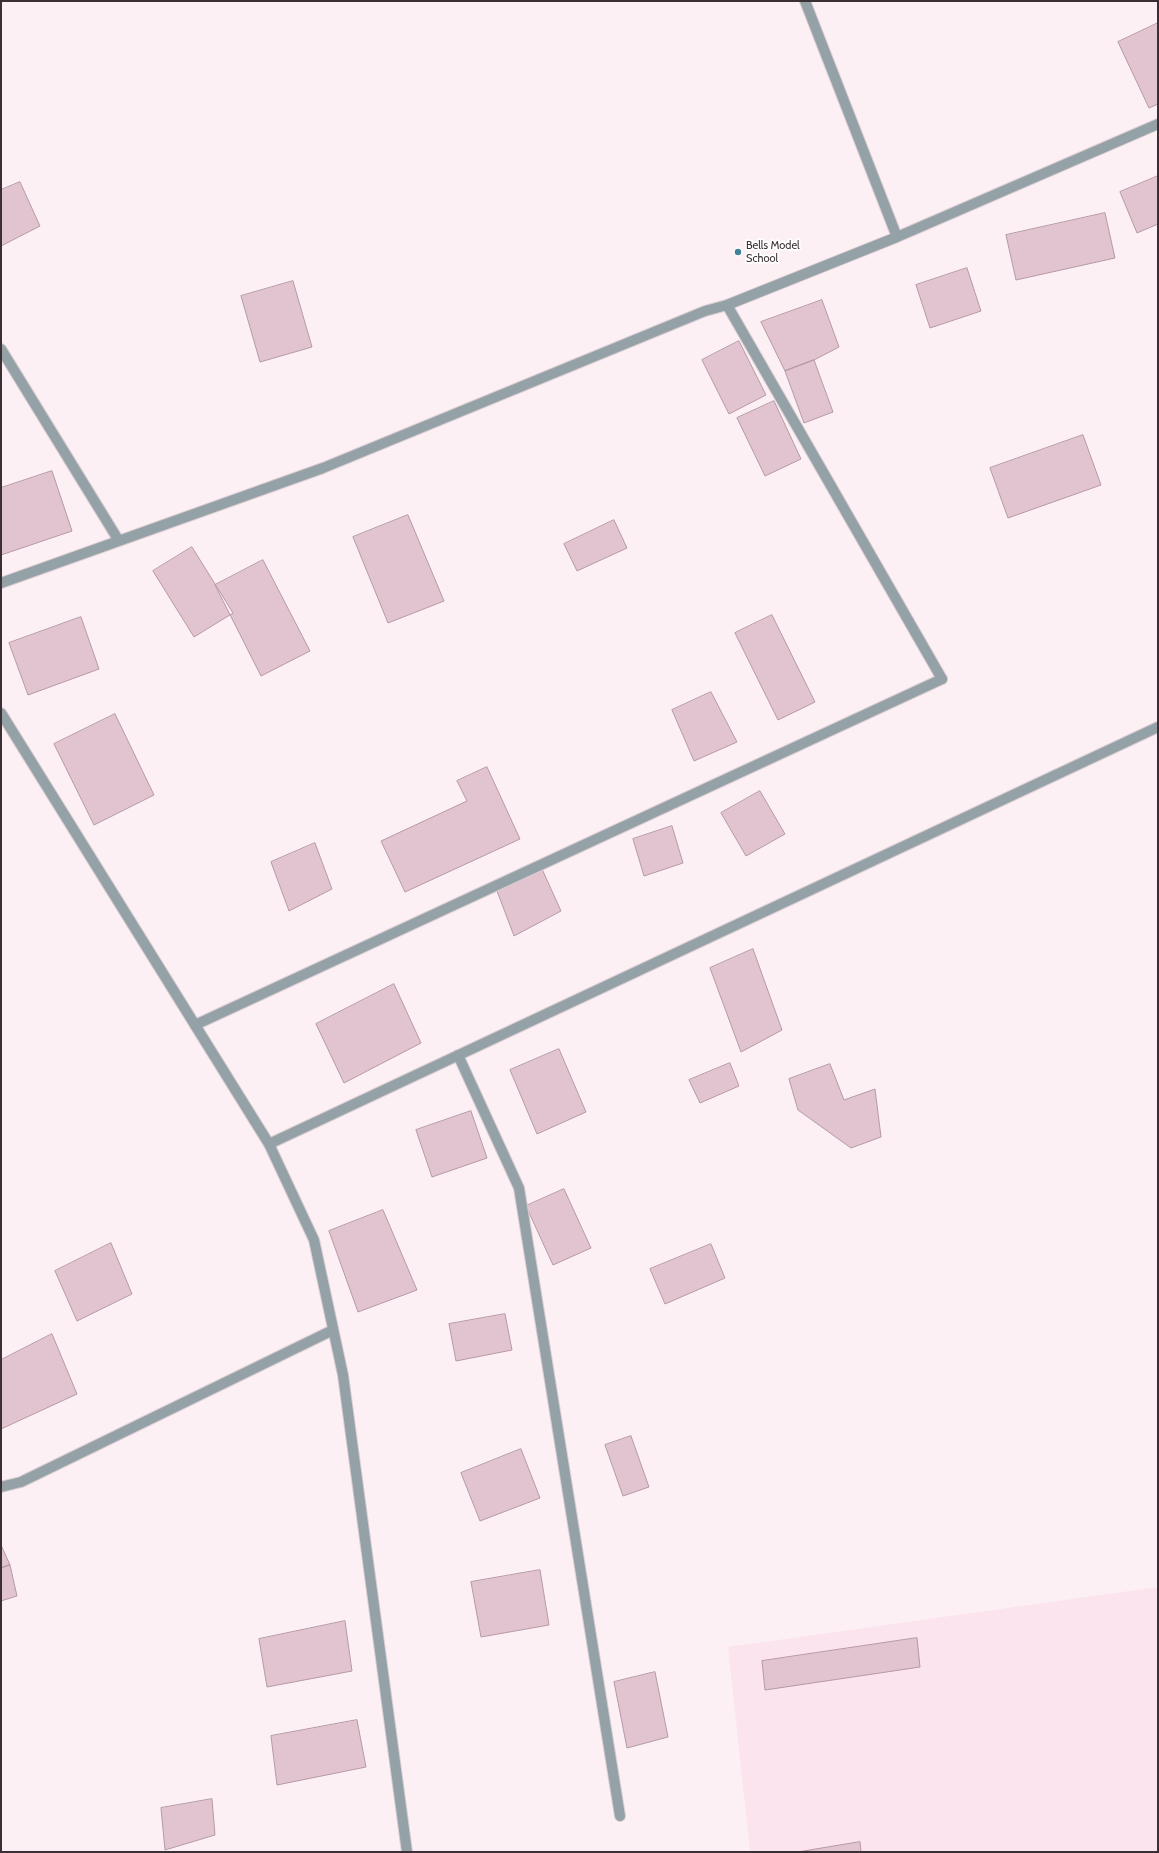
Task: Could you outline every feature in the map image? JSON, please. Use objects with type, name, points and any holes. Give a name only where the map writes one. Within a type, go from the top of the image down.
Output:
[{"type":"street","points":[[805,1],[897,237]]},
{"type":"street","points":[[1,583],[323,468],[705,311],[727,305],[897,237],[1158,124]]},
{"type":"street","points":[[195,1025],[942,679],[727,305]]},
{"type":"street","points":[[1,349],[120,541]]},
{"type":"street","points":[[1,713],[269,1144],[314,1240],[343,1375],[407,1852]]},
{"type":"street","points":[[269,1144],[1158,727]]},
{"type":"street","points":[[458,1055],[519,1188],[620,1816]]},
{"type":"street","points":[[1,1487],[21,1482],[333,1330]]},
{"type":"shaded area","points":[[1158,1587],[1158,1852],[750,1852],[728,1647]]},
{"type":"building","points":[[1158,23],[1158,104],[1149,108],[1118,42]]},
{"type":"building","points":[[1158,176],[1158,224],[1137,233],[1120,192]]},
{"type":"building","points":[[20,182],[40,226],[1,246],[1,190]]},
{"type":"building","points":[[1105,213],[1115,258],[1016,280],[1006,235]]},
{"type":"building","points":[[967,268],[981,311],[930,328],[916,285]]},
{"type":"building","points":[[293,281],[312,347],[260,362],[241,296]]},
{"type":"building","points":[[822,300],[839,347],[814,360],[785,371],[761,322]]},
{"type":"building","points":[[739,341],[766,395],[729,414],[702,360]]},
{"type":"building","points":[[814,360],[833,412],[804,423],[785,371]]},
{"type":"building","points":[[774,401],[801,459],[765,476],[737,418]]},
{"type":"building","points":[[1083,435],[1101,485],[1008,518],[990,468]]},
{"type":"building","points":[[52,471],[72,531],[1,555],[1,488]]},
{"type":"building","points":[[408,515],[444,601],[388,623],[353,537]]},
{"type":"building","points":[[614,520],[627,548],[577,571],[564,544]]},
{"type":"building","points":[[192,547],[233,613],[194,637],[153,571]]},
{"type":"building","points":[[263,560],[310,651],[261,676],[215,585]]},
{"type":"building","points":[[772,615],[815,702],[778,720],[735,633]]},
{"type":"building","points":[[81,617],[99,669],[28,695],[9,643]]},
{"type":"building","points":[[711,692],[737,742],[694,761],[672,710]]},
{"type":"building","points":[[115,714],[154,795],[94,825],[54,744]]},
{"type":"building","points":[[487,767],[520,839],[405,892],[381,841],[467,801],[457,781]]},
{"type":"building","points":[[760,791],[785,834],[746,856],[721,813]]},
{"type":"building","points":[[672,826],[683,863],[644,876],[633,839]]},
{"type":"building","points":[[315,843],[332,889],[289,911],[271,862]]},
{"type":"building","points":[[542,869],[561,911],[514,936],[497,891]]},
{"type":"building","points":[[753,949],[782,1030],[741,1052],[710,968]]},
{"type":"building","points":[[394,984],[421,1043],[344,1083],[316,1024]]},
{"type":"building","points":[[559,1049],[586,1112],[537,1134],[510,1070]]},
{"type":"building","points":[[730,1063],[739,1086],[700,1103],[689,1080]]},
{"type":"building","points":[[830,1064],[844,1100],[875,1089],[881,1137],[851,1148],[798,1110],[789,1079]]},
{"type":"building","points":[[471,1111],[487,1158],[432,1177],[416,1130]]},
{"type":"building","points":[[564,1189],[591,1248],[553,1265],[526,1206]]},
{"type":"building","points":[[383,1210],[417,1290],[358,1312],[329,1231]]},
{"type":"building","points":[[111,1243],[132,1294],[77,1321],[55,1271]]},
{"type":"building","points":[[711,1244],[725,1278],[665,1304],[650,1269]]},
{"type":"building","points":[[505,1314],[512,1350],[456,1361],[449,1324]]},
{"type":"building","points":[[52,1334],[77,1394],[1,1429],[1,1360]]},
{"type":"building","points":[[631,1436],[649,1487],[623,1496],[605,1445]]},
{"type":"building","points":[[521,1449],[540,1498],[480,1521],[461,1473]]},
{"type":"building","points":[[1,1545],[10,1565],[1,1568]]},
{"type":"building","points":[[10,1565],[17,1596],[1,1601],[1,1568]]},
{"type":"building","points":[[540,1570],[549,1625],[481,1637],[471,1582]]},
{"type":"building","points":[[345,1621],[352,1671],[267,1687],[259,1639]]},
{"type":"building","points":[[917,1638],[920,1667],[765,1690],[762,1661]]},
{"type":"building","points":[[655,1672],[668,1737],[627,1748],[614,1682]]},
{"type":"building","points":[[357,1720],[366,1767],[277,1785],[271,1736]]},
{"type":"building","points":[[212,1799],[215,1835],[165,1850],[161,1808]]},
{"type":"building","points":[[860,1842],[861,1852],[798,1852]]},
{"type":"place","name":"Bells Model School","points":[[738,252]]}]
